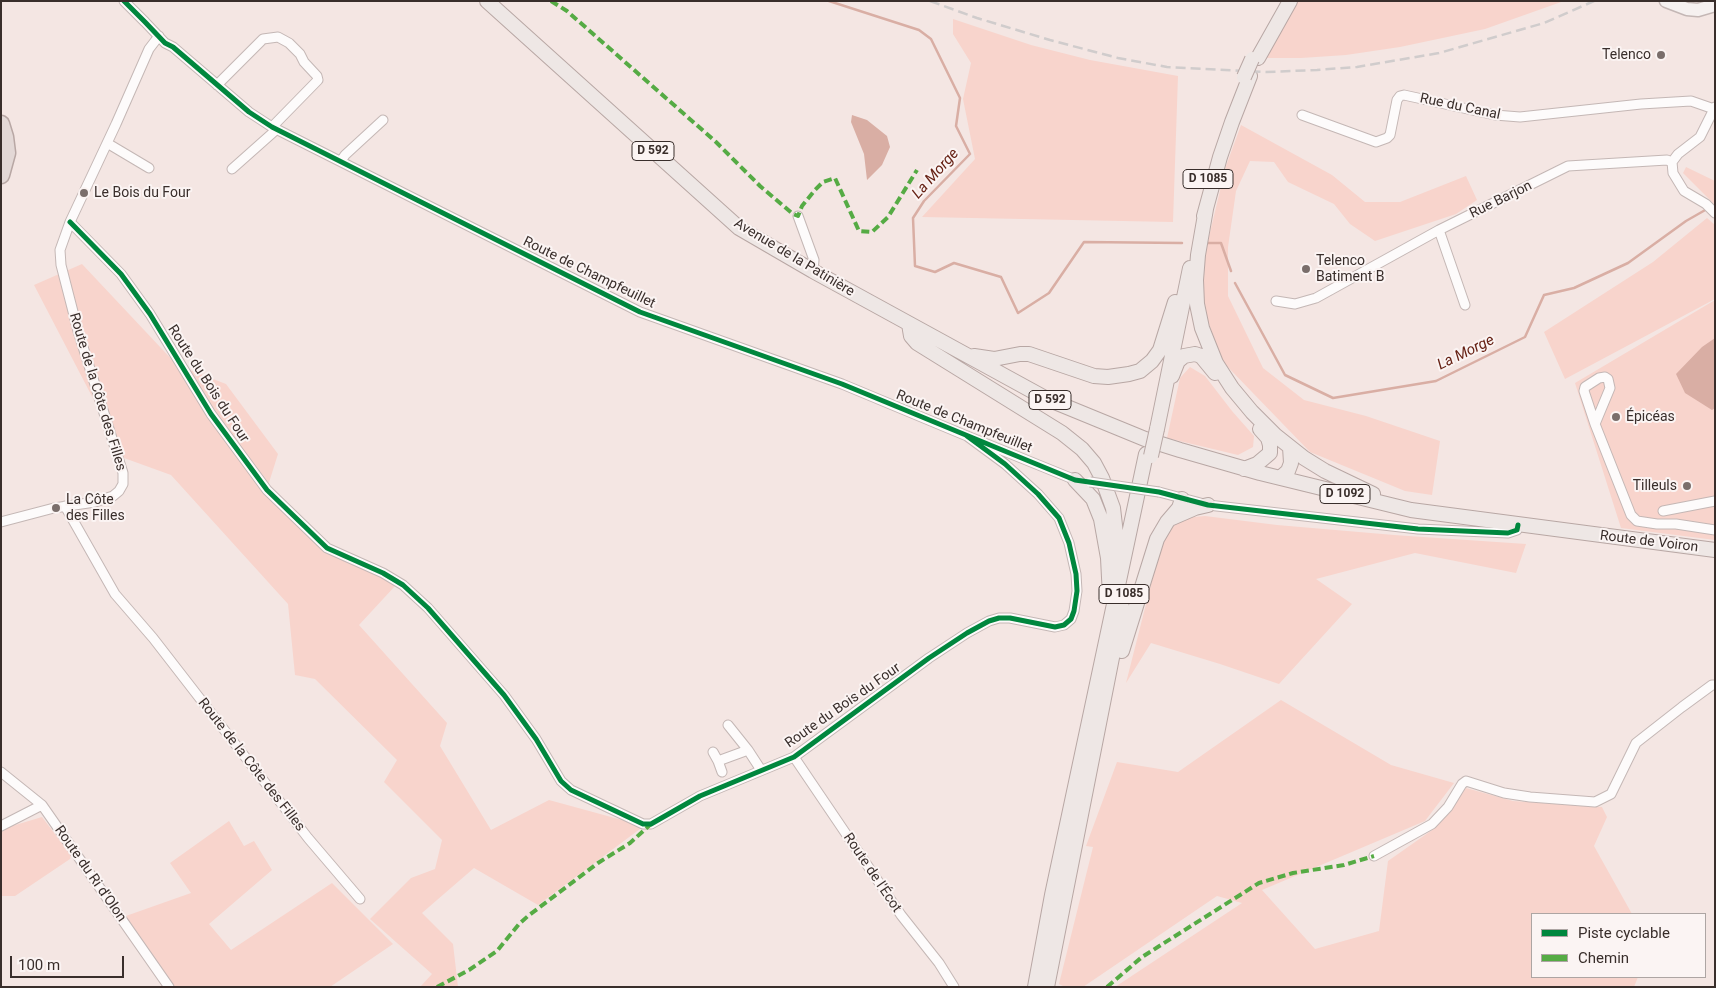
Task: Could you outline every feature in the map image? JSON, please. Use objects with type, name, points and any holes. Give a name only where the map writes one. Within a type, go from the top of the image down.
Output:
[{"type":"highway","points":[[1,124],[7,153],[1,175]]},
{"type":"main road","name":"Avenue de la Patinière","points":[[487,1],[739,228],[1013,381]]},
{"type":"main road","name":"D 1085","points":[[1047,987],[1098,733],[1151,432],[1180,284],[1214,156],[1255,59],[1284,2]]},
{"type":"main road","name":"D 1085","points":[[1151,432],[1206,209],[1247,77]]},
{"type":"main road","points":[[1206,209],[1198,255],[1197,304],[1202,328],[1216,363],[1232,388],[1275,435],[1325,471],[1367,492],[1411,510]]},
{"type":"main road","points":[[965,354],[994,359],[1029,354],[1094,376],[1119,377],[1140,371],[1152,361],[1160,350],[1180,284]]},
{"type":"main road","points":[[909,324],[911,336],[917,343],[1062,433],[1082,449],[1094,463],[1108,492],[1113,508],[1116,534],[1116,559],[1108,630]]},
{"type":"main road","points":[[1013,381],[1012,370],[1014,360],[1020,354]]},
{"type":"main road","points":[[1151,432],[1178,361],[1190,354],[1201,356],[1210,365],[1228,394],[1268,438],[1270,453],[1257,464],[1244,469]]},
{"type":"main road","name":"D 592","points":[[1013,381],[1045,398],[1151,432]]},
{"type":"main road","name":"D 1092","points":[[1151,432],[1244,469],[1411,510],[1518,525]]},
{"type":"main road","points":[[1280,478],[1288,471],[1291,463],[1290,447]]},
{"type":"main road","name":"D 1085","points":[[1035,987],[1108,630],[1148,455]]},
{"type":"main road","points":[[1075,480],[1092,499],[1101,519],[1108,558],[1110,601]]},
{"type":"main road","points":[[1098,733],[1157,539],[1166,522],[1179,508],[1182,499]]},
{"type":"main road","points":[[1171,518],[1208,505]]},
{"type":"main road","name":"Route de Voiron","points":[[1518,525],[1715,550]]},
{"type":"street","name":"Route de Champfeuillet","points":[[124,1],[165,43],[173,47],[249,112],[275,128],[341,162],[640,312],[842,384],[1075,480],[1159,492],[1208,505],[1418,529],[1508,533],[1517,530],[1518,525]]},
{"type":"street","points":[[1666,1],[1687,9],[1698,10],[1715,5]]},
{"type":"street","name":"Route de la Côte des Filles","points":[[159,36],[149,49],[70,222],[60,250],[61,265],[78,331],[123,473],[123,484],[113,496],[95,502],[65,506],[115,594],[153,638],[308,838],[360,900]]},
{"type":"street","points":[[217,85],[263,39],[278,37],[289,43],[300,54],[318,80],[275,128],[232,169]]},
{"type":"street","name":"Rue du Canal","points":[[1302,114],[1376,142],[1387,138],[1390,134],[1397,100],[1400,96],[1404,95],[1495,115],[1520,117],[1641,104],[1691,101],[1714,108]]},
{"type":"street","points":[[1711,209],[1684,191],[1673,173],[1672,162],[1678,154],[1700,137],[1714,108]]},
{"type":"street","points":[[341,162],[383,120]]},
{"type":"street","points":[[107,143],[149,168]]},
{"type":"street","name":"Rue Barjon","points":[[1276,301],[1295,304],[1316,298],[1440,230],[1568,166],[1667,160],[1672,162]]},
{"type":"street","points":[[798,216],[814,260],[813,271]]},
{"type":"street","name":"Route du Bois du Four","points":[[70,222],[121,274],[150,314],[211,414],[267,490],[327,548],[383,573],[403,585],[428,608],[504,696],[536,739],[561,781],[571,790],[643,824],[651,824],[700,796],[794,757],[936,653],[989,621],[999,618],[1010,618],[1055,627],[1064,625],[1071,620],[1074,611],[1076,574],[1069,543],[1059,518],[1052,508],[1005,464],[967,436]]},
{"type":"street","points":[[1440,230],[1465,305]]},
{"type":"street","points":[[1595,424],[1610,388],[1608,379],[1605,377],[1599,378],[1585,387],[1584,391],[1595,424],[1631,515],[1637,520],[1657,524],[1676,524],[1715,530]]},
{"type":"street","points":[[1663,511],[1715,500]]},
{"type":"street","points":[[1,522],[65,506]]},
{"type":"street","points":[[1374,856],[1432,824],[1448,807],[1462,784],[1466,782],[1521,796],[1595,802],[1610,794],[1636,743],[1682,707],[1712,685],[1715,685]]},
{"type":"street","points":[[728,725],[761,770]]},
{"type":"street","points":[[718,761],[748,750]]},
{"type":"street","points":[[713,752],[722,772]]},
{"type":"street","name":"Route de l'Écot","points":[[794,757],[901,915],[939,962],[954,987]]},
{"type":"street","name":"Route du Ri d'Olon","points":[[1,772],[42,805],[169,987]]},
{"type":"street","points":[[1,826],[42,805]]},
{"type":"shaded area","points":[[1297,1],[1564,1],[1485,29],[1400,47],[1346,55],[1263,58]]},
{"type":"shaded area","points":[[953,19],[1031,45],[1090,60],[1178,76],[1173,222],[922,217],[975,159],[963,99],[971,63],[953,34]]},
{"type":"shaded area","points":[[852,115],[867,120],[887,136],[890,147],[882,165],[867,180],[864,154],[851,122]]},
{"type":"shaded area","points":[[1241,125],[1332,175],[1365,202],[1400,202],[1466,176],[1477,200],[1456,214],[1375,241],[1350,224],[1334,204],[1288,182],[1274,162],[1250,161],[1236,191],[1228,247],[1228,296],[1263,368],[1304,400],[1366,416],[1440,441],[1432,495],[1405,491],[1310,452],[1222,361],[1203,307],[1205,253],[1226,166]]},
{"type":"shaded area","points":[[1686,167],[1715,181],[1715,205],[1683,173]]},
{"type":"shaded area","points":[[1707,218],[1715,225],[1715,299],[1565,379],[1544,332],[1653,262]]},
{"type":"shaded area","points":[[82,264],[177,365],[226,384],[278,454],[266,492],[328,545],[396,585],[359,625],[447,723],[440,746],[491,830],[549,800],[644,826],[538,905],[474,868],[422,913],[453,944],[458,987],[420,987],[432,974],[370,919],[411,878],[435,869],[442,840],[384,782],[397,760],[315,679],[295,675],[288,604],[171,475],[124,458],[34,285]]},
{"type":"shaded area","points":[[1715,300],[1715,540],[1621,528],[1575,383]]},
{"type":"shaded area","points":[[1715,338],[1715,408],[1712,410],[1685,393],[1676,374],[1702,347]]},
{"type":"shaded area","points":[[1190,367],[1205,376],[1254,436],[1253,447],[1238,455],[1167,438],[1180,378]]},
{"type":"shaded area","points":[[1205,516],[1277,525],[1526,544],[1516,573],[1415,553],[1316,579],[1352,604],[1279,684],[1151,643],[1126,683],[1163,537],[1182,518]]},
{"type":"shaded area","points":[[1281,700],[1391,765],[1454,783],[1425,821],[1262,890],[1315,949],[1379,931],[1388,861],[1435,828],[1466,788],[1513,801],[1602,807],[1607,817],[1594,846],[1631,913],[1531,913],[1531,978],[1638,978],[1634,987],[1115,987],[1242,903],[1217,896],[1083,987],[1065,987],[1059,984],[1093,847],[1086,846],[1117,762],[1178,772]]},
{"type":"shaded area","points":[[42,817],[71,855],[70,859],[15,896],[1,896],[1,832],[12,826]]},
{"type":"shaded area","points":[[229,821],[244,846],[254,841],[272,870],[209,924],[231,950],[332,883],[393,944],[330,987],[175,987],[123,917],[191,893],[170,863]]},
{"type":"waterway","name":"La Morge","points":[[829,1],[919,30],[931,39],[960,98],[956,126],[970,154],[924,201],[913,218],[915,266],[935,272],[954,263],[1001,277],[1018,313],[1049,293],[1084,242],[1182,243]]},
{"type":"waterway","name":"La Morge","points":[[1235,283],[1285,375],[1333,398],[1436,381],[1525,337],[1544,295],[1574,288],[1628,263],[1686,221],[1707,209]]},
{"type":"waterway","name":"La Morge","points":[[1206,243],[1221,243],[1231,271]]},
{"type":"railway","points":[[930,1],[977,18],[1118,58],[1167,67],[1266,72],[1357,67],[1439,53],[1544,23],[1594,1]]},
{"type":"marked path","points":[[551,1],[567,11],[716,142],[760,186],[793,214],[798,216],[802,206],[815,190],[823,182],[835,178],[859,231],[872,232],[888,217],[917,170]]},
{"type":"marked path","points":[[437,987],[469,970],[497,951],[528,916],[598,863],[630,843],[651,824]]},
{"type":"marked path","points":[[1107,987],[1142,957],[1259,883],[1293,873],[1344,865],[1374,856]]},
{"type":"cycle path","points":[[124,1],[165,43],[173,47],[249,112],[272,127],[640,312],[842,384],[1075,480],[1159,492],[1208,505],[1418,529],[1508,533],[1517,530],[1518,525]]},
{"type":"cycle path","points":[[70,222],[121,274],[150,314],[211,414],[267,490],[327,548],[383,573],[403,585],[428,608],[504,695],[536,739],[561,781],[571,790],[643,824],[651,824],[700,796],[794,757],[929,658],[989,621],[999,618],[1010,618],[1055,627],[1064,625],[1071,619],[1077,591],[1076,574],[1069,543],[1059,518],[1038,494],[1005,464],[967,436]]},
{"type":"place","name":"Telenco","points":[[1661,55]]},
{"type":"place","name":"Le Bois du Four","points":[[84,193]]},
{"type":"place","name":"Telenco Batiment B","points":[[1306,269]]},
{"type":"place","name":"Épicéas","points":[[1616,417]]},
{"type":"place","name":"Tilleuls","points":[[1687,486]]},
{"type":"place","name":"La Côte des Filles","points":[[56,508]]}]
